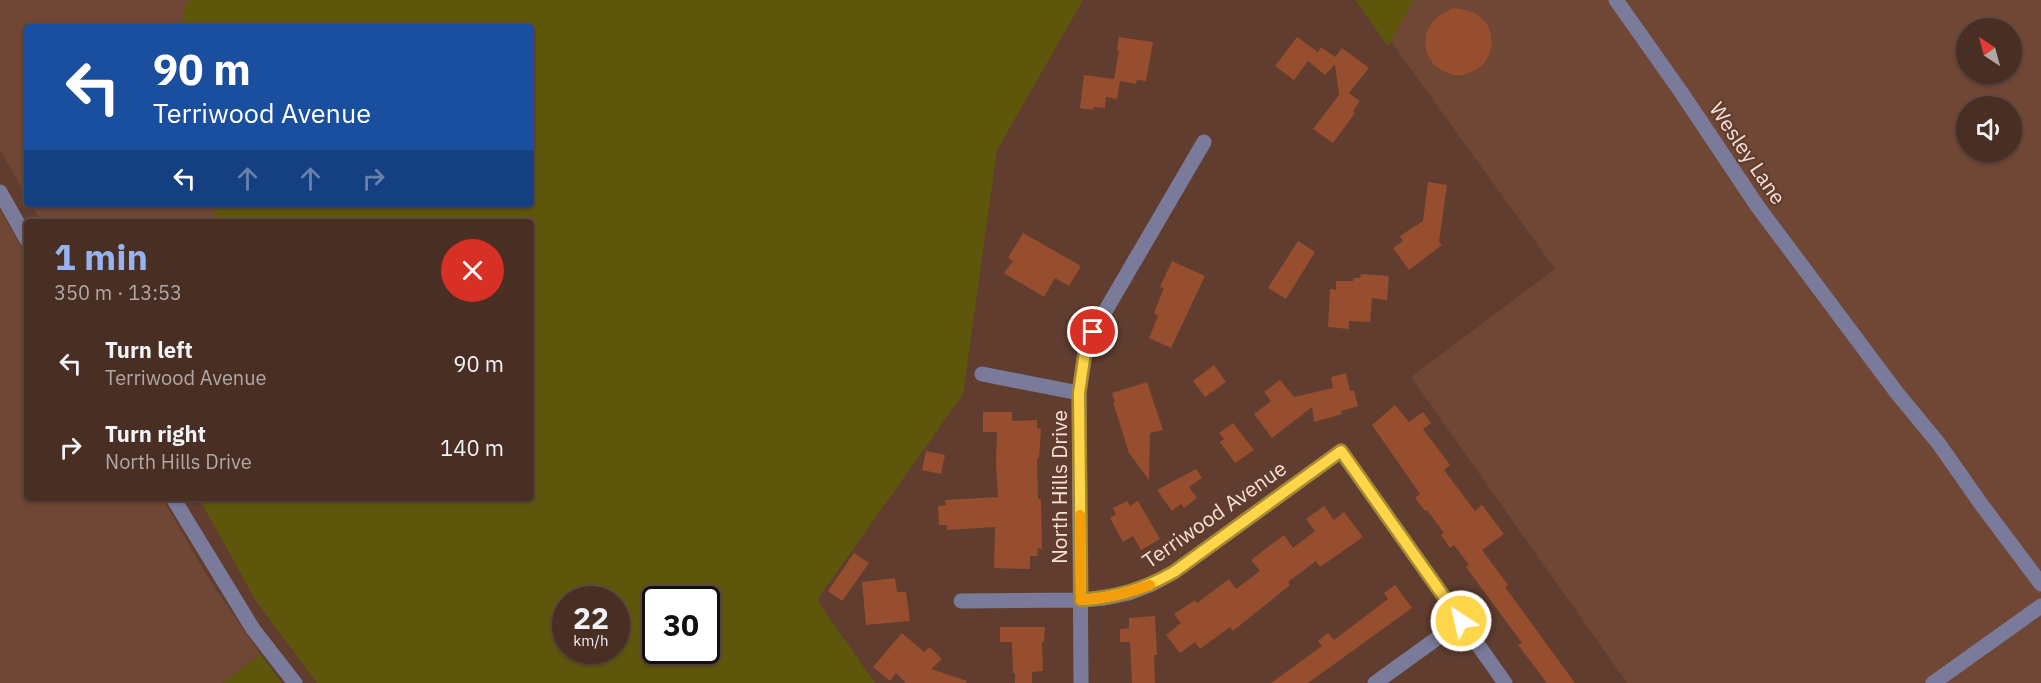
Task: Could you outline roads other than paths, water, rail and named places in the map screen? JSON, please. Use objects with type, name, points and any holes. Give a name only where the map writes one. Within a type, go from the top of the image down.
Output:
[{"type":"street","name":"Wesley Lane","points":[[1616,0],[1758,207],[1897,393],[1939,444],[2041,584]]},
{"type":"street","name":"North Hills Drive","points":[[1081,683],[1079,393],[1085,352],[1093,332],[1204,142]]},
{"type":"street","points":[[0,192],[24,235]]},
{"type":"street","points":[[981,374],[1079,393]]},
{"type":"street","name":"Terriwood Avenue","points":[[961,601],[1105,598],[1129,593],[1152,584],[1174,572],[1341,451],[1461,621]]},
{"type":"street","points":[[174,501],[253,629],[295,683]]},
{"type":"street","points":[[1933,683],[2041,606]]},
{"type":"street","points":[[1375,683],[1461,621],[1505,683]]}]
